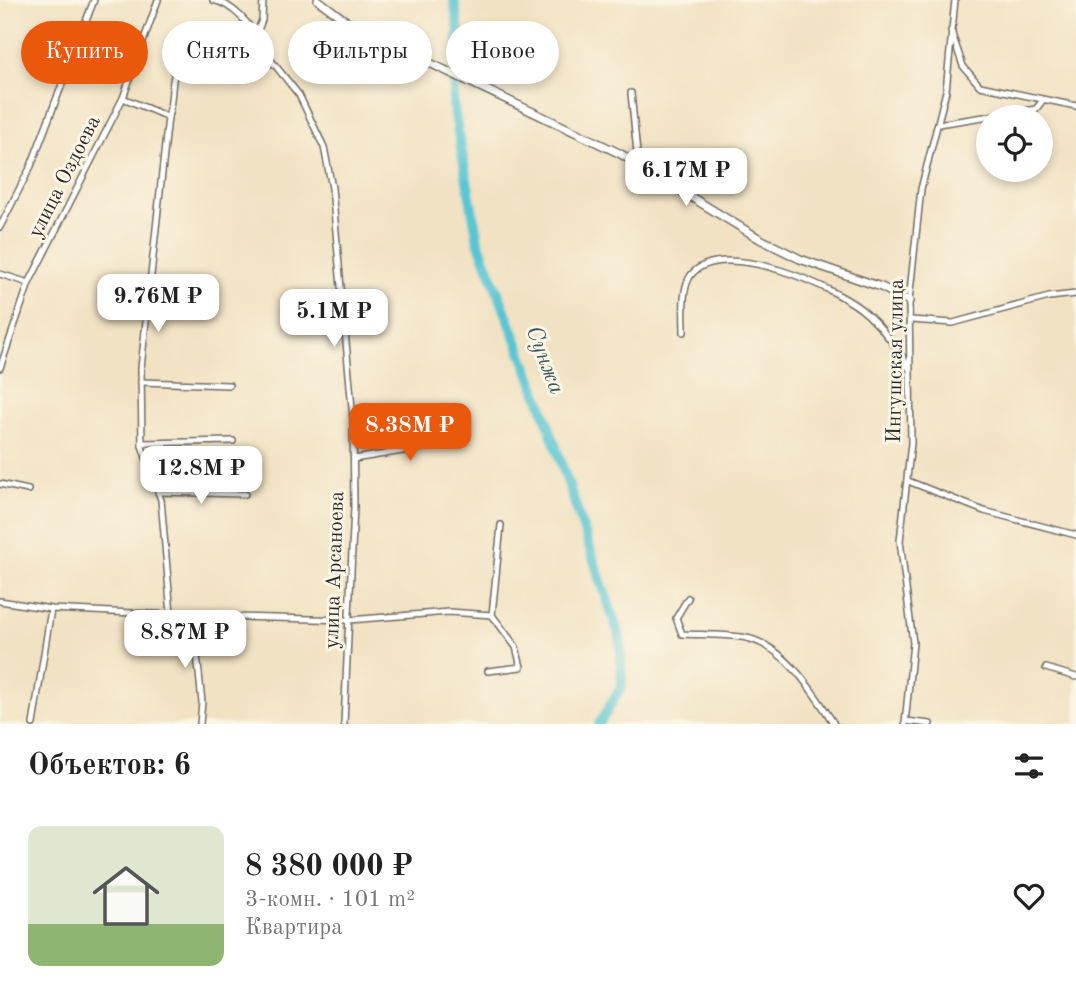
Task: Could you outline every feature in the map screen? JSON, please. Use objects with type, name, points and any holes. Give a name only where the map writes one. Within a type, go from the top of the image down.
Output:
[{"type":"main road","points":[[318,0],[354,27],[638,163],[760,239],[800,258],[881,287],[909,301]]},
{"type":"street","points":[[0,227],[31,166],[94,0]]},
{"type":"street","name":"улица Оздоева","points":[[0,368],[29,283],[123,98],[158,0]]},
{"type":"street","name":"улица Арсаноева","points":[[213,0],[227,3],[243,21]]},
{"type":"street","points":[[262,21],[264,0]]},
{"type":"street","name":"Ингушская улица","points":[[906,722],[913,643],[900,541],[908,481],[912,373],[909,301],[921,189],[946,92],[950,28],[955,0]]},
{"type":"street","points":[[950,28],[963,66],[980,86],[1076,106]]},
{"type":"street","name":"улица Арсаноева","points":[[274,64],[299,95],[324,147],[335,229],[354,419],[344,724]]},
{"type":"street","points":[[172,614],[158,492],[142,443],[141,382],[173,84]]},
{"type":"street","points":[[631,93],[638,163]]},
{"type":"street","points":[[123,98],[168,117]]},
{"type":"street","points":[[938,124],[1036,109],[1043,100]]},
{"type":"street","points":[[684,332],[686,285],[692,274],[700,268],[727,258],[754,262],[809,281],[867,314],[899,350],[912,373]]},
{"type":"street","points":[[0,274],[29,283]]},
{"type":"street","points":[[911,320],[953,323],[1049,297],[1076,294]]},
{"type":"street","points":[[141,382],[229,385]]},
{"type":"street","points":[[142,443],[233,441]]},
{"type":"street","points":[[354,459],[463,441]]},
{"type":"street","points":[[908,481],[984,511],[1076,535]]},
{"type":"street","points":[[0,484],[28,490]]},
{"type":"street","points":[[158,492],[245,494]]},
{"type":"street","points":[[488,671],[521,667],[516,647],[492,615],[501,525]]},
{"type":"street","points":[[688,598],[676,618],[682,634],[749,639],[775,652],[814,693],[834,724]]},
{"type":"street","points":[[0,601],[51,609],[193,616],[349,620],[449,612],[492,615]]},
{"type":"street","points":[[33,724],[51,609]]},
{"type":"street","points":[[193,616],[202,702],[200,724]]},
{"type":"street","points":[[1046,668],[1076,677]]},
{"type":"street","points":[[906,722],[930,724]]},
{"type":"waterway","name":"Сунжа","points":[[454,0],[459,33],[453,104],[478,241],[541,403],[620,638],[622,686],[599,724]]}]
